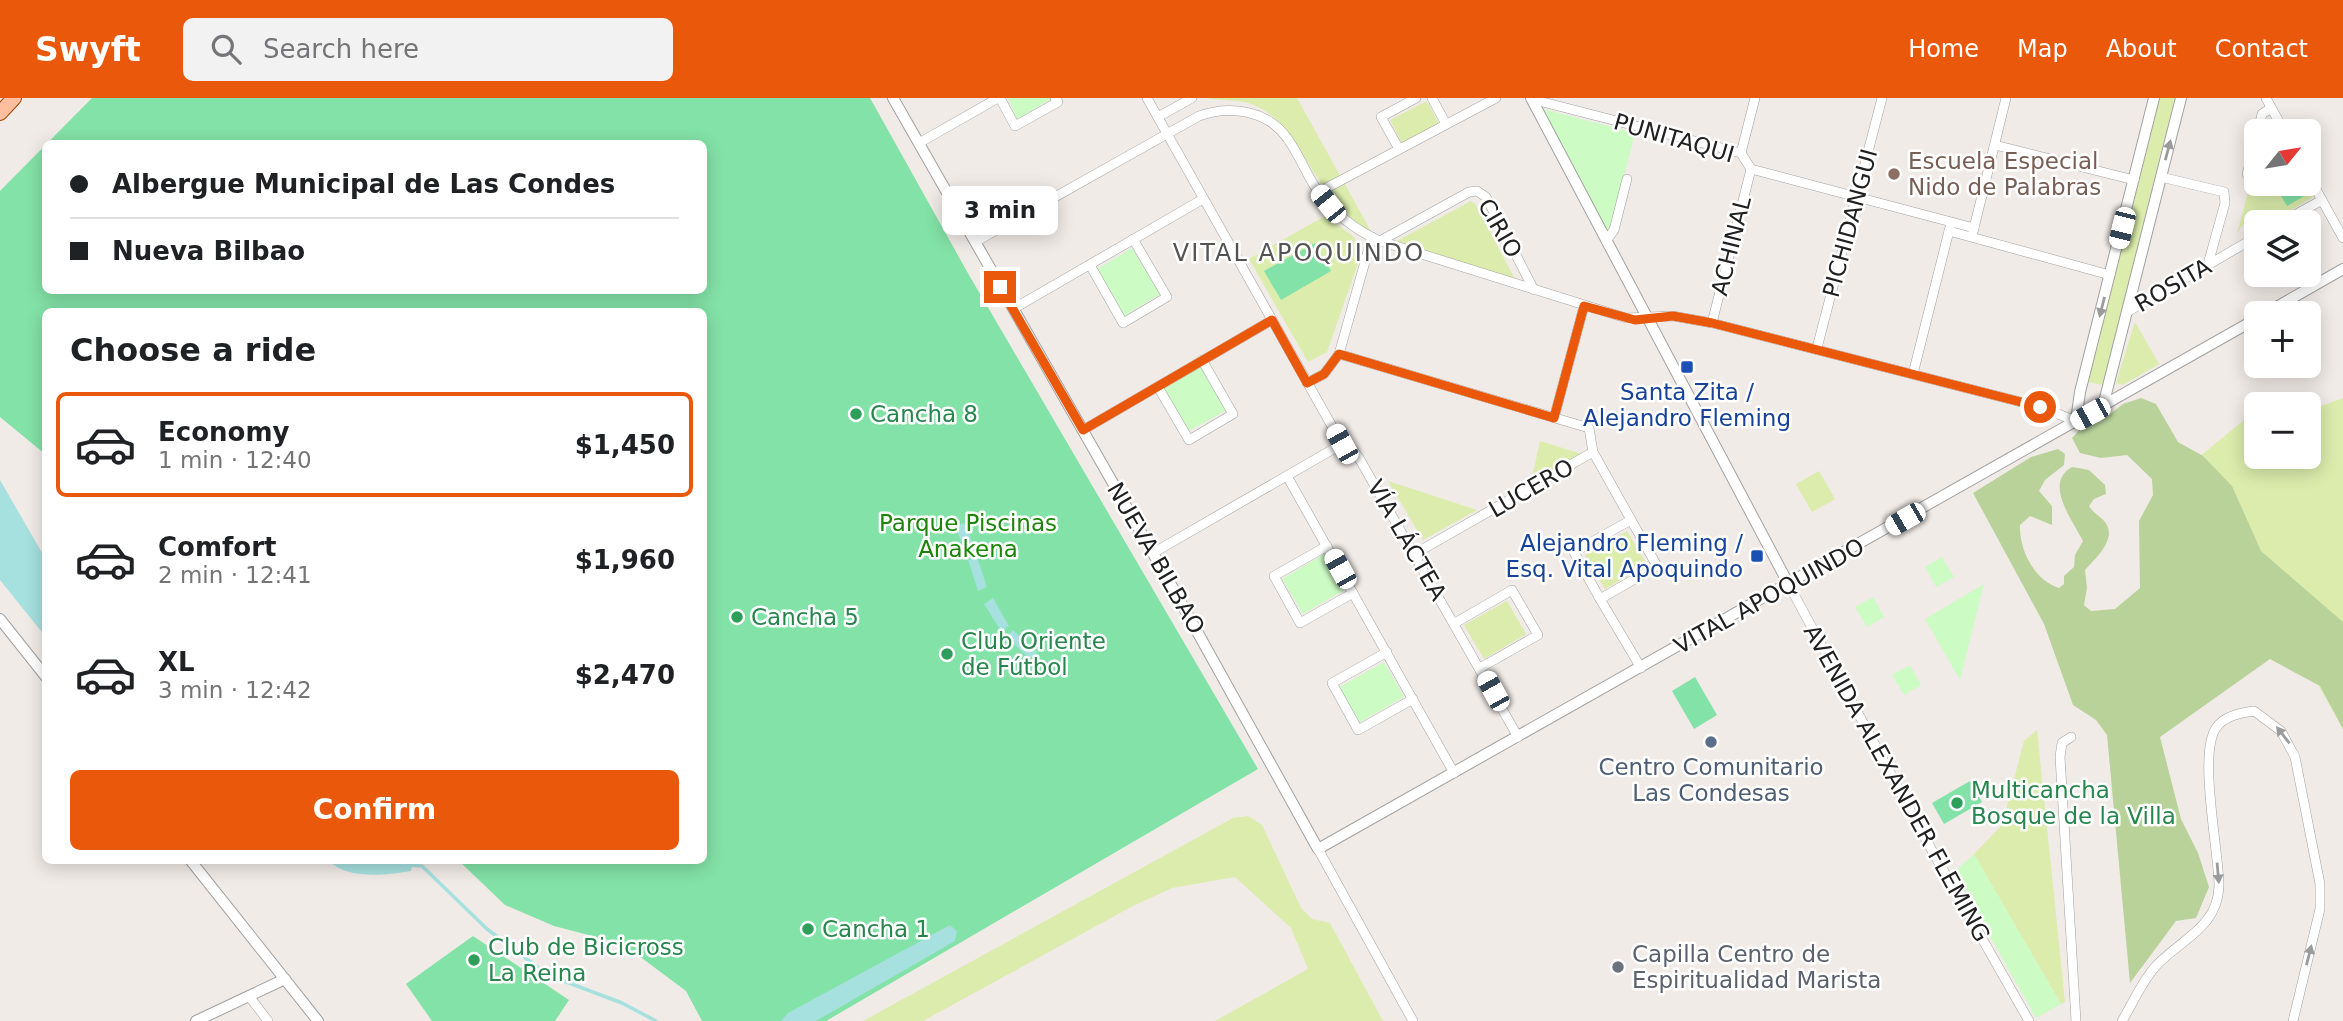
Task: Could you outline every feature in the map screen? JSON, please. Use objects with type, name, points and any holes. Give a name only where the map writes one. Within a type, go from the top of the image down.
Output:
[{"type":"main road","points":[[0,113],[14,98]]},
{"type":"street","name":"NUEVA BILBAO","points":[[892,98],[1153,553],[1413,1021]]},
{"type":"street","points":[[919,143],[999,98],[1015,126],[1058,102],[1055,98]]},
{"type":"street","name":"VÍA LÁCTEA","points":[[1147,98],[1342,444],[1353,450],[1359,458],[1518,737]]},
{"type":"street","points":[[1399,149],[1381,117],[1416,98]]},
{"type":"street","points":[[1432,98],[1446,124]]},
{"type":"street","points":[[1319,192],[1496,98]]},
{"type":"street","name":"PUNITAQUI","points":[[1531,98],[1741,153],[1751,169],[1857,197],[2110,275]]},
{"type":"street","name":"AVENIDA ALEXANDER FLEMING","points":[[1531,98],[1930,847],[2028,1020]]},
{"type":"street","points":[[1741,153],[1755,98]]},
{"type":"street","name":"PICHIDANGUI","points":[[1817,348],[1882,98]]},
{"type":"street","points":[[1973,233],[2006,98]]},
{"type":"street","points":[[975,242],[1199,116],[1217,111],[1237,110],[1256,115],[1273,125],[1288,139],[1319,192],[1339,215],[1376,239],[1635,320],[1673,316],[1712,323],[2040,407],[2076,421],[2080,392],[2154,98]]},
{"type":"street","points":[[2103,406],[2181,98]]},
{"type":"street","points":[[2266,98],[2278,119]]},
{"type":"street","points":[[1158,117],[1186,99]]},
{"type":"street","points":[[2261,119],[2262,114],[2272,108]]},
{"type":"street","points":[[1995,145],[2134,180]]},
{"type":"street","name":"ACHINAL","points":[[1712,323],[1751,169]]},
{"type":"street","points":[[2161,177],[2224,192],[2225,202],[2208,264]]},
{"type":"street","points":[[1606,241],[1614,230],[1627,179]]},
{"type":"street","name":"CIRIO","points":[[1376,239],[1469,192],[1477,191],[1486,197],[1534,290]]},
{"type":"street","points":[[2320,196],[2343,238]]},
{"type":"street","points":[[1013,309],[1203,198]]},
{"type":"street","points":[[2304,210],[2322,200]]},
{"type":"street","points":[[1913,374],[1950,227]]},
{"type":"street","points":[[1090,265],[1124,323],[1167,297],[1133,239]]},
{"type":"street","points":[[1307,383],[1324,374],[1339,354],[1376,239]]},
{"type":"street","name":"ROSITA","points":[[2127,312],[2244,244]]},
{"type":"street","points":[[2287,301],[2343,269]]},
{"type":"street","points":[[1554,418],[1584,306]]},
{"type":"street","points":[[1083,430],[1272,320]]},
{"type":"street","name":"VITAL APOQUINDO","points":[[1318,849],[2244,326]]},
{"type":"street","name":"LUCERO","points":[[1339,354],[1589,428],[1593,452],[1416,554]]},
{"type":"street","points":[[1158,387],[1189,440],[1233,414],[1202,360]]},
{"type":"street","points":[[1153,553],[1342,444]]},
{"type":"street","points":[[1593,452],[1657,566],[1600,599]]},
{"type":"street","points":[[1287,476],[1454,773]]},
{"type":"street","points":[[1631,520],[1574,552],[1641,668]]},
{"type":"street","points":[[1327,546],[1274,576],[1300,622],[1353,593]]},
{"type":"street","name":"VÍA LÁCTEA","points":[[1455,623],[1512,590],[1538,635],[1480,668]]},
{"type":"street","points":[[0,619],[42,672]]},
{"type":"street","points":[[1387,652],[1332,683],[1358,730],[1413,699]]},
{"type":"street","points":[[2122,1021],[2157,965],[2205,927],[2210,916],[2219,888],[2211,805],[2211,741],[2214,730],[2225,720],[2254,711],[2281,731],[2295,757],[2320,884],[2320,909],[2292,1021]]},
{"type":"street","points":[[2071,737],[2062,743],[2060,757],[2076,1021]]},
{"type":"street","points":[[193,864],[318,1021]]},
{"type":"street","points":[[196,1021],[285,979]]},
{"type":"street","points":[[249,996],[268,1021]]},
{"type":"green space","name":"Club Oriente de Fútbol","points":[[92,98],[870,98],[969,275],[1258,769],[826,1021],[702,1021],[686,991],[623,944],[554,926],[505,905],[462,864],[707,864],[707,308],[42,308],[42,452],[0,417],[0,191],[42,148],[42,294],[707,294],[707,140],[50,140]]},
{"type":"green space","points":[[1008,98],[1051,98],[1051,99],[1017,119]]},
{"type":"green space","points":[[1206,98],[1297,98],[1373,235],[1335,202],[1291,136],[1276,119],[1249,103]]},
{"type":"green space","points":[[2160,98],[2175,98],[2103,385],[2088,382]]},
{"type":"green space","points":[[1427,101],[1440,126],[1403,145],[1390,120]]},
{"type":"green space","points":[[1539,108],[1635,133],[1608,239]]},
{"type":"green space","points":[[2247,196],[2313,197],[2291,210],[2244,210],[2244,223],[2237,234]]},
{"type":"green space","points":[[2281,196],[2304,196],[2287,206]]},
{"type":"green space","points":[[1471,201],[1475,204],[1515,279],[1397,241]]},
{"type":"green space","points":[[1325,216],[1354,237],[1361,255],[1327,352],[1308,362],[1249,259]]},
{"type":"green space","points":[[1315,243],[1331,271],[1281,300],[1264,271]]},
{"type":"green space","points":[[1132,248],[1160,294],[1124,316],[1096,270]]},
{"type":"green space","points":[[2135,322],[2159,364],[2123,385],[2116,383]]},
{"type":"green space","points":[[1202,364],[1227,410],[1187,432],[1161,386]]},
{"type":"green space","points":[[2141,398],[2156,404],[2178,442],[2203,456],[2232,486],[2261,551],[2343,622],[2343,729],[2320,686],[2270,659],[2160,737],[2181,819],[2198,853],[2209,887],[2196,918],[2176,921],[2130,983],[2107,735],[2096,720],[2073,705],[2044,624],[1973,493],[2031,457],[2058,449],[2065,454],[2064,465],[2045,480],[2039,491],[2052,506],[2052,525],[2030,516],[2020,525],[2022,544],[2030,563],[2042,578],[2059,588],[2064,584],[2064,576],[2074,567],[2075,555],[2083,541],[2067,513],[2060,492],[2060,482],[2072,467],[2089,470],[2105,485],[2106,494],[2094,499],[2089,506],[2105,522],[2109,535],[2104,548],[2085,570],[2087,588],[2084,605],[2091,611],[2115,609],[2140,588],[2139,521],[2153,495],[2152,479],[2127,455],[2101,458],[2080,453],[2072,438],[2084,425],[2100,422],[2123,404]]},
{"type":"green space","points":[[2343,398],[2343,729],[2193,462],[2244,420],[2244,469],[2321,469],[2321,406]]},
{"type":"green space","points":[[1540,441],[1582,454],[1531,482]]},
{"type":"green space","points":[[1819,471],[1835,499],[1812,512],[1796,484]]},
{"type":"green space","points":[[1388,481],[1477,510],[1423,540]]},
{"type":"green space","points":[[1627,531],[1647,565],[1605,589],[1585,555]]},
{"type":"green space","points":[[1326,553],[1346,589],[1303,614],[1282,579]]},
{"type":"green space","points":[[1942,557],[1954,577],[1936,587],[1925,567]]},
{"type":"green space","points":[[1984,584],[1960,680],[1925,619]]},
{"type":"green space","points":[[1873,597],[1884,617],[1867,627],[1855,607]]},
{"type":"green space","points":[[1507,601],[1526,634],[1484,659],[1464,625]]},
{"type":"green space","points":[[1384,662],[1404,697],[1358,723],[1338,688]]},
{"type":"green space","points":[[1910,665],[1921,685],[1904,695],[1892,675]]},
{"type":"green space","points":[[1695,677],[1717,715],[1694,729],[1672,691]]},
{"type":"green space","points":[[2037,730],[2065,1002],[2061,1004],[1974,854],[2002,825],[2024,741]]},
{"type":"green space","name":"Multicancha Bosque de la Villa","points":[[1970,781],[1982,802],[1944,824],[1932,803]]},
{"type":"green space","points":[[1248,816],[1262,825],[1301,908],[1312,919],[1330,923],[1383,1021],[1215,1021],[1308,969],[1291,928],[1235,877],[1172,888],[1131,907],[923,1021],[863,1021],[1233,818]]},
{"type":"green space","points":[[1974,854],[2061,1004],[2036,1018],[1954,872]]},
{"type":"green space","name":"Club de Bicicross La Reina","points":[[473,936],[569,1000],[555,1021],[432,1021],[406,984]]},
{"type":"water","points":[[0,480],[42,553],[42,632],[0,580]]},
{"type":"water","points":[[964,523],[977,553],[968,556],[955,527]]},
{"type":"water","points":[[977,557],[987,587],[978,591],[968,560]]},
{"type":"water","points":[[993,598],[1009,626],[1001,631],[984,604]]},
{"type":"water","points":[[1013,630],[1037,652],[1030,659],[1006,637]]},
{"type":"water","points":[[333,864],[412,864],[411,871],[368,875]]},
{"type":"water","points":[[950,925],[957,931],[955,941],[816,1021],[781,1021],[788,1013]]},
{"type":"waterway","points":[[408,865],[422,866],[487,929],[548,975],[622,1003],[656,1021]]},
{"type":"place","name":"Escuela Especial Nido de Palabras","points":[[1894,174]]},
{"type":"place","name":"Santa Zita / Alejandro Fleming","points":[[1687,367]]},
{"type":"place","name":"Cancha 8","points":[[856,414]]},
{"type":"place","name":"Alejandro Fleming / Esq. Vital Apoquindo","points":[[1757,556]]},
{"type":"place","name":"Cancha 5","points":[[737,617]]},
{"type":"place","name":"Club Oriente de Fútbol","points":[[947,654]]},
{"type":"place","name":"Centro Comunitario Las Condesas","points":[[1711,742]]},
{"type":"place","name":"Multicancha Bosque de la Villa","points":[[1957,803]]},
{"type":"place","name":"Cancha 1","points":[[808,929]]},
{"type":"place","name":"Club de Bicicross La Reina","points":[[474,960]]},
{"type":"place","name":"Capilla Centro de Espiritualidad Marista","points":[[1618,967]]},
{"type":"district","name":"VITAL APOQUINDO","points":[[1299,253]]},
{"type":"route","points":[[1000,287],[1083,430],[1272,320],[1307,383],[1332,367],[1339,354],[1554,418],[1584,306],[1635,320],[1673,316],[1712,323],[2040,407]]},
{"type":"park label","name":"Parque Piscinas Anakena","points":[[968,536]]}]
